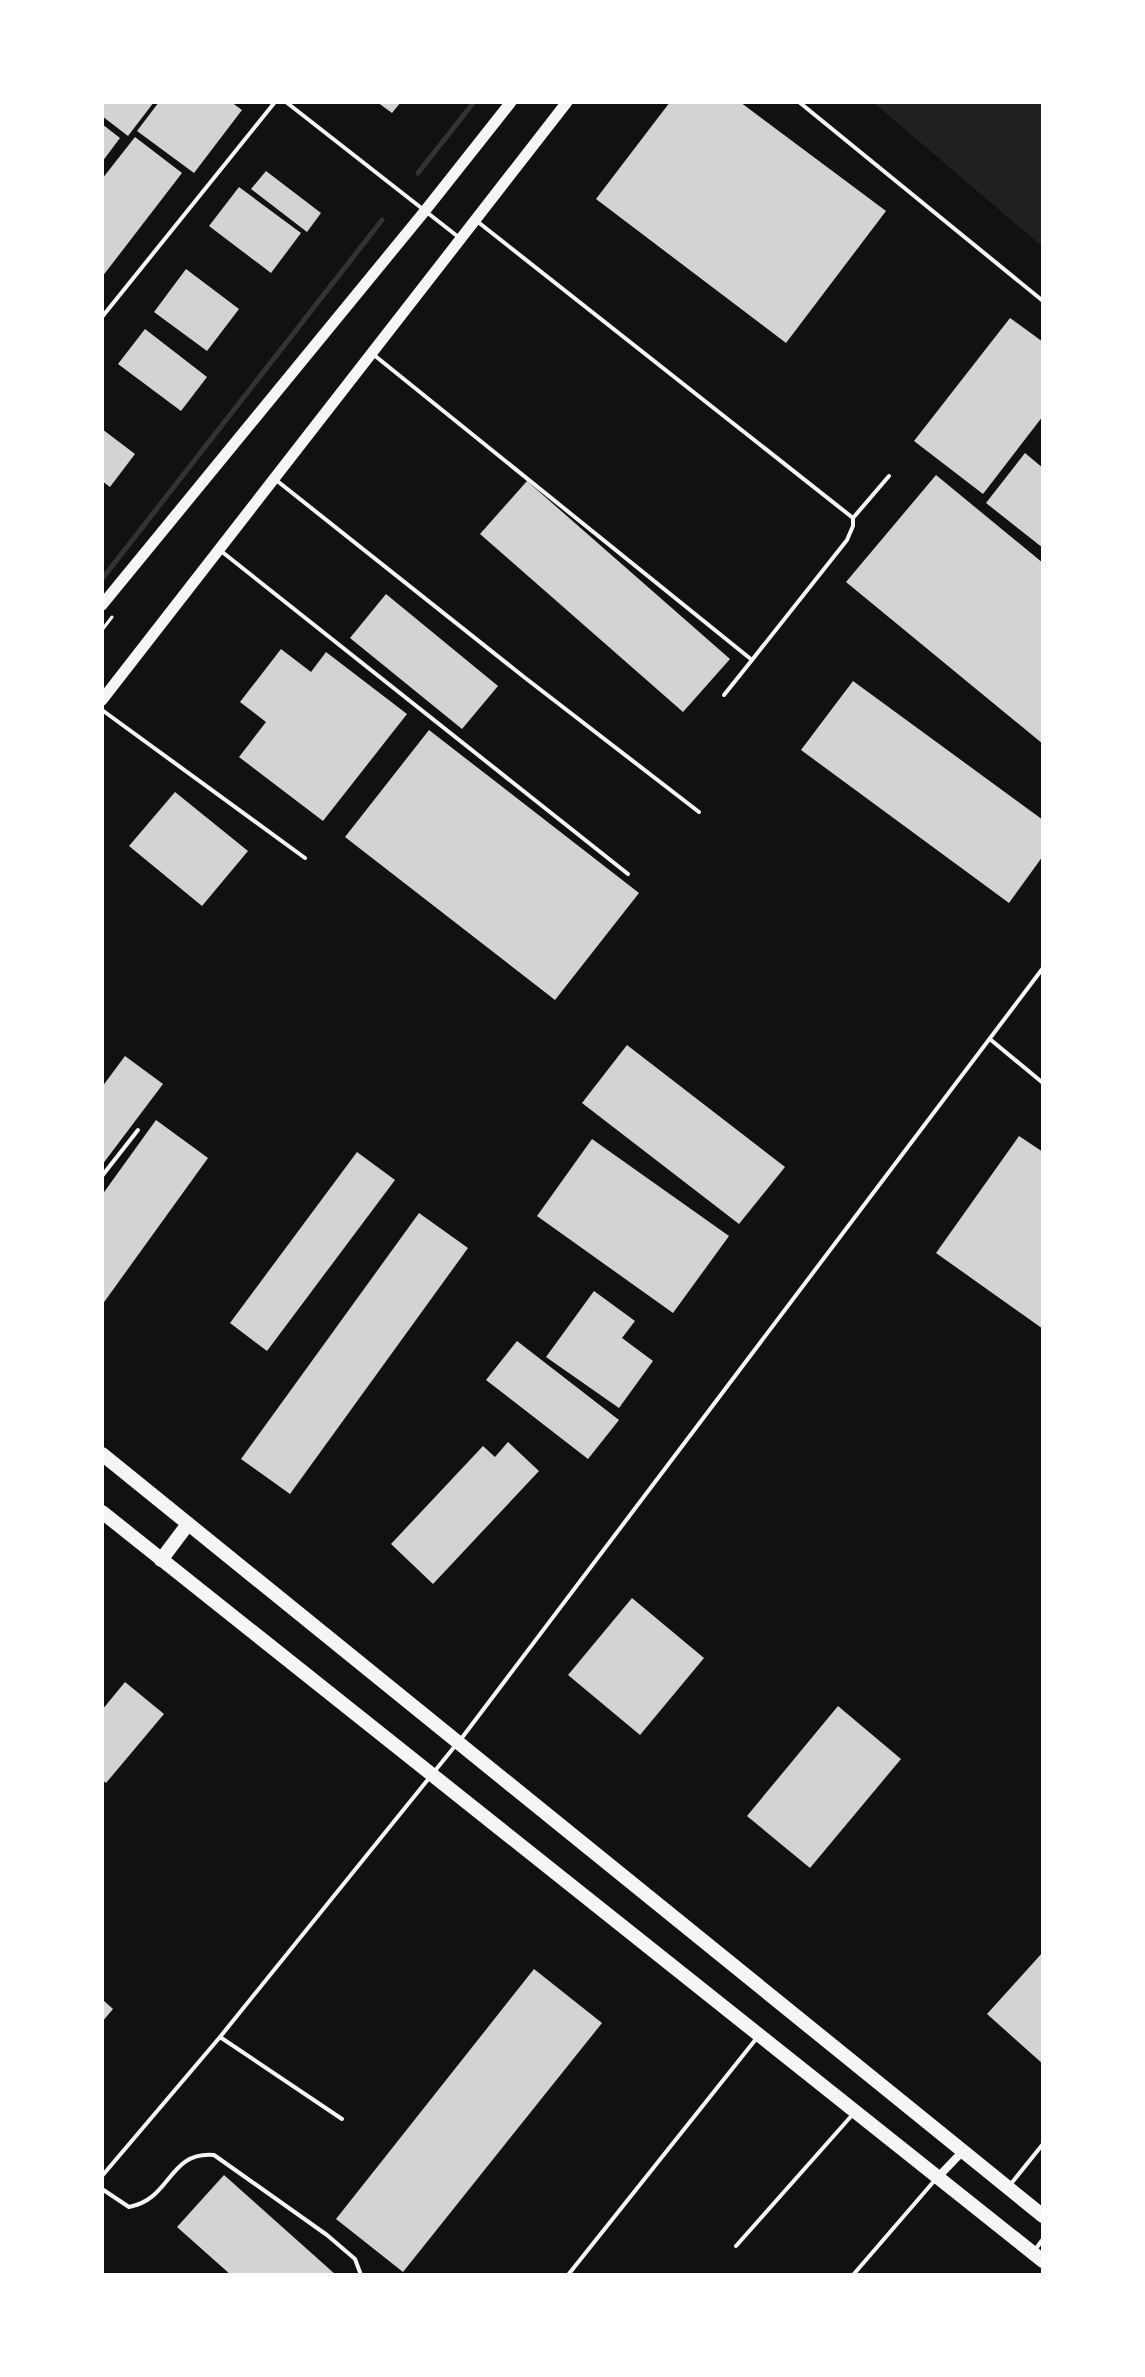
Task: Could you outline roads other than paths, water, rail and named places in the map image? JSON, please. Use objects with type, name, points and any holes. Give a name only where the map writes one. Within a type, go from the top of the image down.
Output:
[{"type":"highway","points":[[102,1454],[1043,2216]]},
{"type":"highway","points":[[102,1512],[1038,2257]]},
{"type":"highway","points":[[161,1560],[188,1524]]},
{"type":"street","points":[[102,605],[511,102]]},
{"type":"street","points":[[102,700],[567,102]]},
{"type":"street","points":[[938,2177],[963,2151]]},
{"type":"lane","points":[[102,317],[275,102]]},
{"type":"lane","points":[[286,102],[462,240]]},
{"type":"lane","points":[[799,102],[1043,301]]},
{"type":"lane","points":[[476,220],[853,518]]},
{"type":"lane","points":[[372,353],[752,660]]},
{"type":"lane","points":[[724,695],[847,540],[853,518],[889,476]]},
{"type":"lane","points":[[274,479],[699,812]]},
{"type":"lane","points":[[219,549],[628,874]]},
{"type":"lane","points":[[102,710],[305,858]]},
{"type":"lane","points":[[102,2176],[220,2037],[433,1775],[1043,968]]},
{"type":"lane","points":[[991,1040],[1043,1083]]},
{"type":"lane","points":[[102,1176],[138,1130]]},
{"type":"lane","points":[[568,2275],[759,2035]]},
{"type":"lane","points":[[220,2037],[342,2119]]},
{"type":"lane","points":[[736,2246],[855,2111]]},
{"type":"lane","points":[[1008,2187],[1043,2144]]},
{"type":"lane","points":[[102,2189],[129,2207],[144,2205],[182,2163],[197,2154],[214,2155],[327,2235],[355,2259],[361,2275]]},
{"type":"lane","points":[[853,2275],[938,2177]]},
{"type":"lane","points":[[1038,2257],[1043,2239]]},
{"type":"waterway","points":[[418,173],[474,102]]},
{"type":"waterway","points":[[102,579],[382,220]]}]
